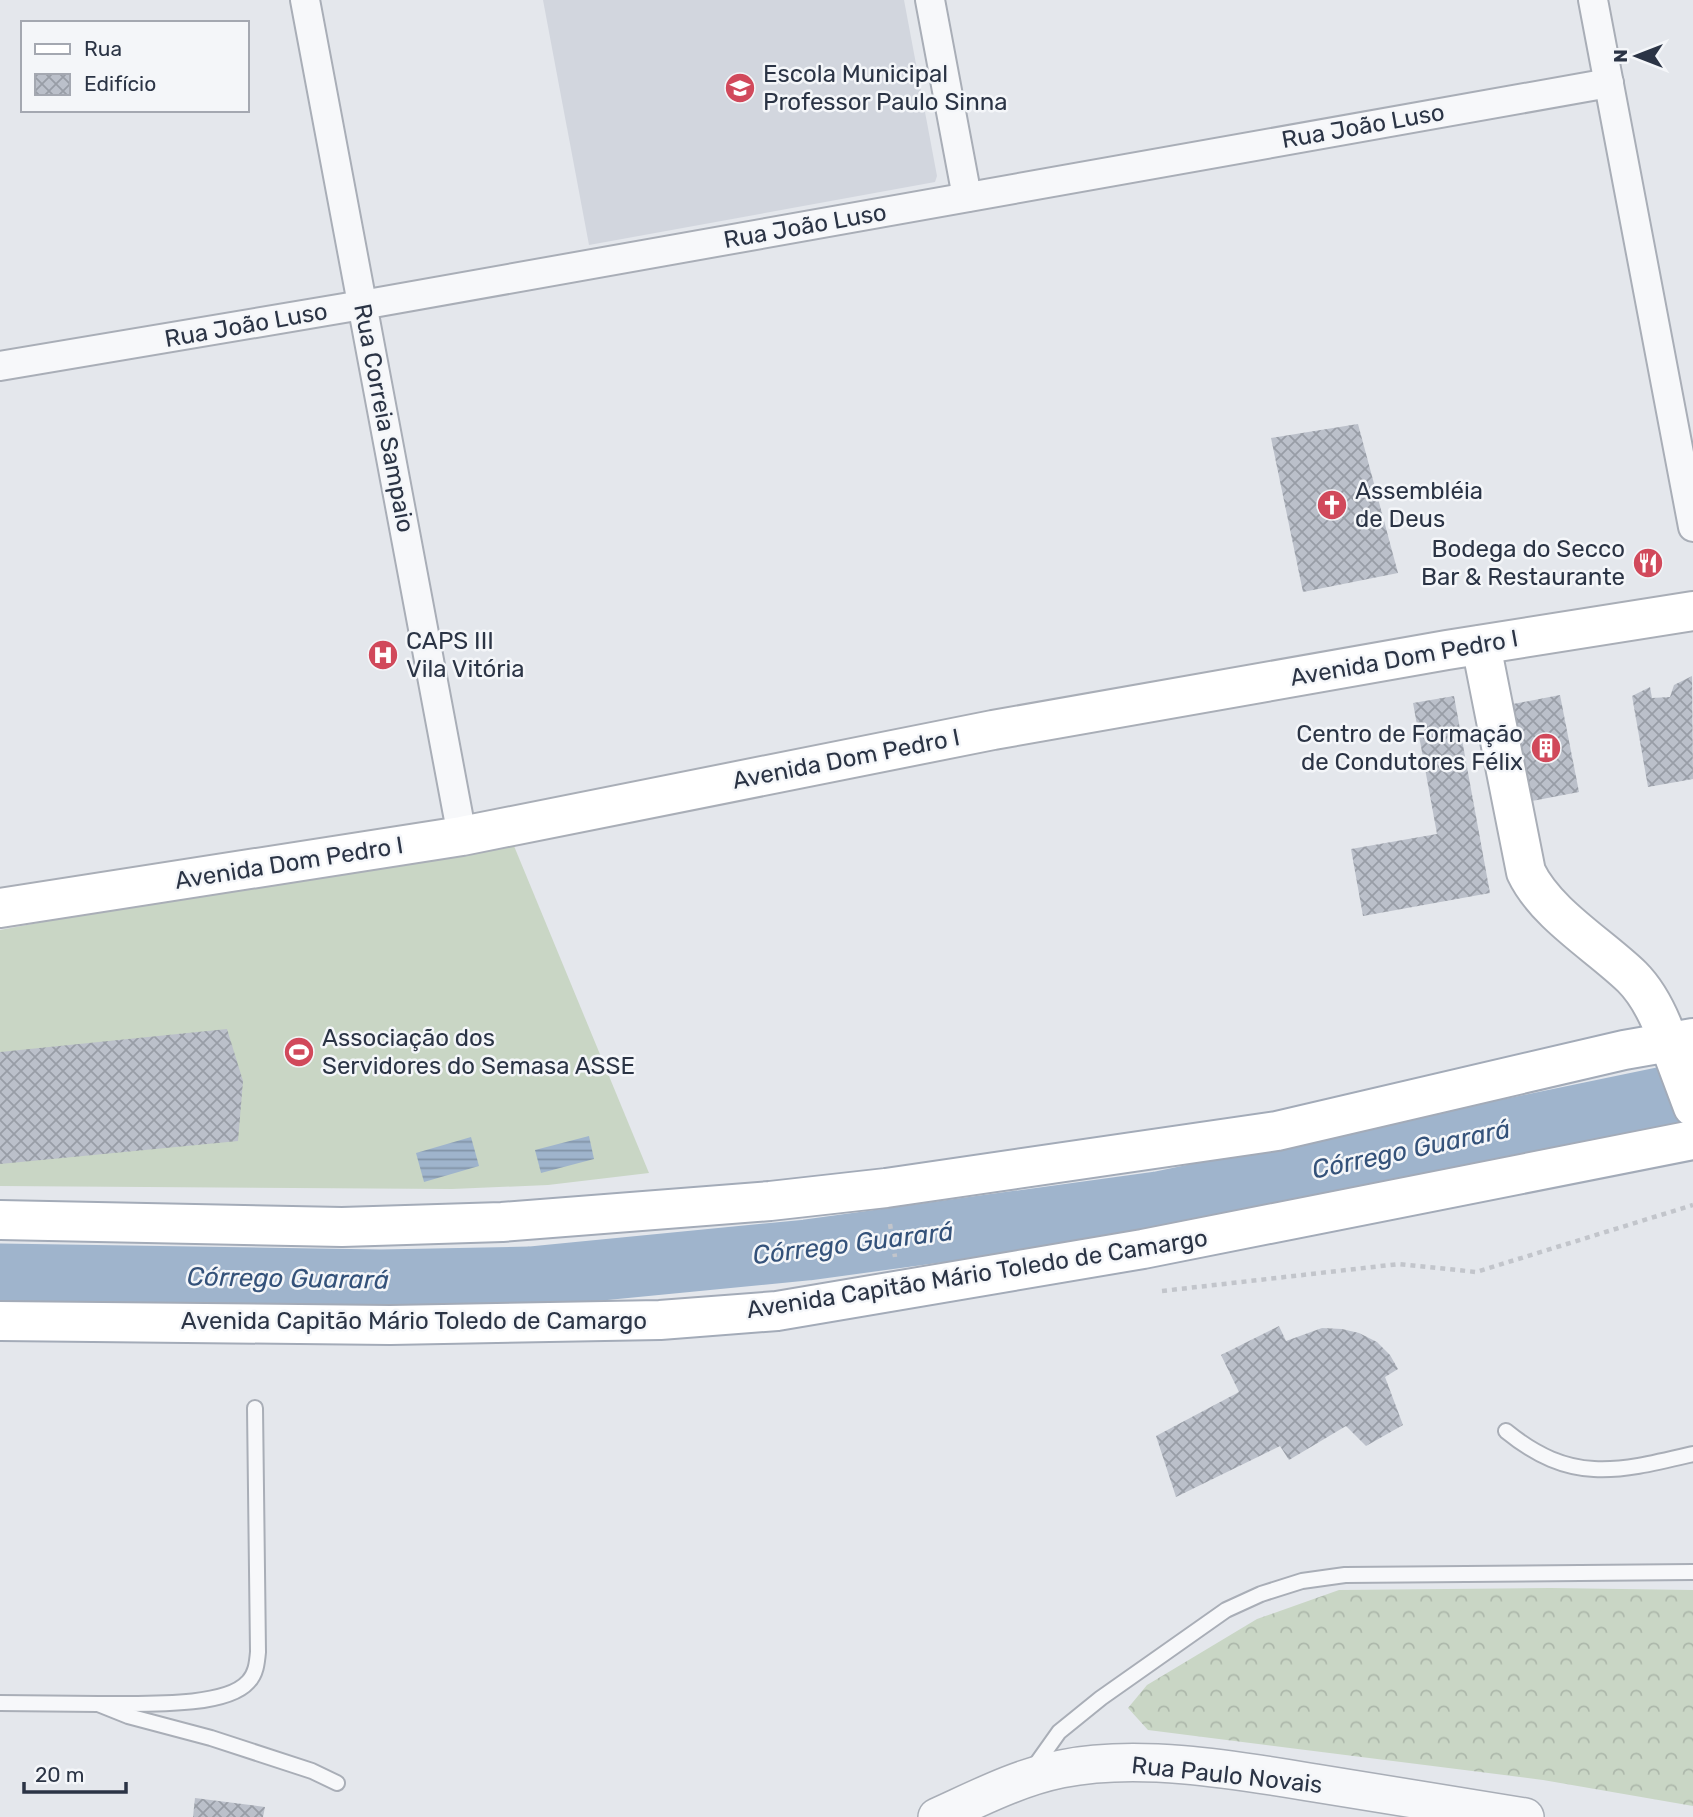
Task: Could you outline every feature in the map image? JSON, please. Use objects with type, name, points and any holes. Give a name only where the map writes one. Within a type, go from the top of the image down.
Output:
[{"type":"main road","name":"Avenida Dom Pedro I","points":[[0,908],[462,836],[993,730],[1480,645],[1693,611]]},
{"type":"main road","points":[[1480,645],[1526,872],[1531,883],[1552,907],[1634,978],[1657,1013],[1685,1073]]},
{"type":"main road","points":[[0,1220],[342,1227],[502,1223],[771,1201],[886,1188],[1277,1131],[1624,1050],[1685,1073]]},
{"type":"main road","name":"Avenida Capitão Mário Toledo de Camargo","points":[[0,1321],[390,1325],[660,1320],[777,1311],[1143,1249],[1693,1140]]},
{"type":"street","name":"Rua Correia Sampaio","points":[[306,0],[462,836]]},
{"type":"street","points":[[930,0],[968,197]]},
{"type":"street","points":[[1593,0],[1693,527]]},
{"type":"street","name":"Rua João Luso","points":[[0,366],[362,305],[1609,83]]},
{"type":"street","name":"Rua Paulo Novais","points":[[937,1817],[1028,1778],[1062,1769],[1107,1763],[1247,1772],[1525,1817]]},
{"type":"lane","points":[[0,1703],[98,1704],[209,1700],[232,1695],[248,1682],[256,1668],[258,1651],[255,1408]]},
{"type":"lane","points":[[1506,1431],[1527,1448],[1551,1461],[1598,1471],[1630,1469],[1693,1454]]},
{"type":"lane","points":[[1028,1778],[1059,1732],[1101,1698],[1226,1610],[1261,1594],[1302,1581],[1345,1574],[1693,1572]]},
{"type":"lane","points":[[98,1704],[128,1716],[211,1738],[300,1767],[337,1783]]},
{"type":"path","points":[[1162,1291],[1399,1264],[1475,1272],[1693,1205]]},
{"type":"path","points":[[890,1216],[895,1259]]},
{"type":"shaded area","name":"Escola Municipal Professor Paulo Sinna","points":[[543,0],[904,0],[937,176],[935,182],[589,245]]},
{"type":"green space","name":"Associação dos Servidores do Semasa ASSE","points":[[514,846],[649,1173],[548,1185],[452,1189],[0,1186],[0,930],[96,912]]},
{"type":"green space","points":[[1339,1590],[1693,1590],[1693,1806],[1543,1780],[1148,1730],[1128,1708],[1147,1685],[1257,1619]]},
{"type":"water","points":[[589,1136],[594,1159],[541,1173],[535,1150]]},
{"type":"water","points":[[471,1137],[479,1166],[424,1182],[416,1153]]},
{"type":"building","name":"Assembléia de Deus","points":[[1358,424],[1398,573],[1303,592],[1271,438]]},
{"type":"building","points":[[1692,676],[1693,779],[1648,787],[1632,696],[1650,687],[1652,698],[1670,697],[1674,685]]},
{"type":"building","name":"Centro de Formação de Condutores Félix","points":[[1560,695],[1579,792],[1532,801],[1513,704]]},
{"type":"building","points":[[1454,696],[1490,893],[1363,916],[1351,849],[1437,834],[1413,703]]},
{"type":"building","points":[[227,1029],[243,1081],[238,1141],[0,1164],[0,1052]]},
{"type":"building","points":[[1279,1326],[1286,1341],[1322,1328],[1359,1333],[1377,1342],[1390,1355],[1398,1369],[1385,1377],[1403,1425],[1366,1446],[1346,1426],[1289,1460],[1280,1446],[1176,1497],[1156,1436],[1239,1392],[1221,1355]]},
{"type":"building","points":[[195,1798],[265,1807],[263,1817],[193,1817]]},
{"type":"waterway","name":"Córrego Guarará","points":[[0,1274],[381,1280],[530,1277],[807,1250],[1158,1202],[1693,1091]]},
{"type":"place","name":"Escola Municipal Professor Paulo Sinna","points":[[740,88]]},
{"type":"place","name":"Assembléia de Deus","points":[[1332,505]]},
{"type":"place","name":"Bodega do Secco Bar & Restaurante","points":[[1648,563]]},
{"type":"place","name":"CAPS III Vila Vitória","points":[[383,655]]},
{"type":"place","name":"Centro de Formação de Condutores Félix","points":[[1546,748]]},
{"type":"place","name":"Associação dos Servidores do Semasa ASSE","points":[[299,1052]]}]
